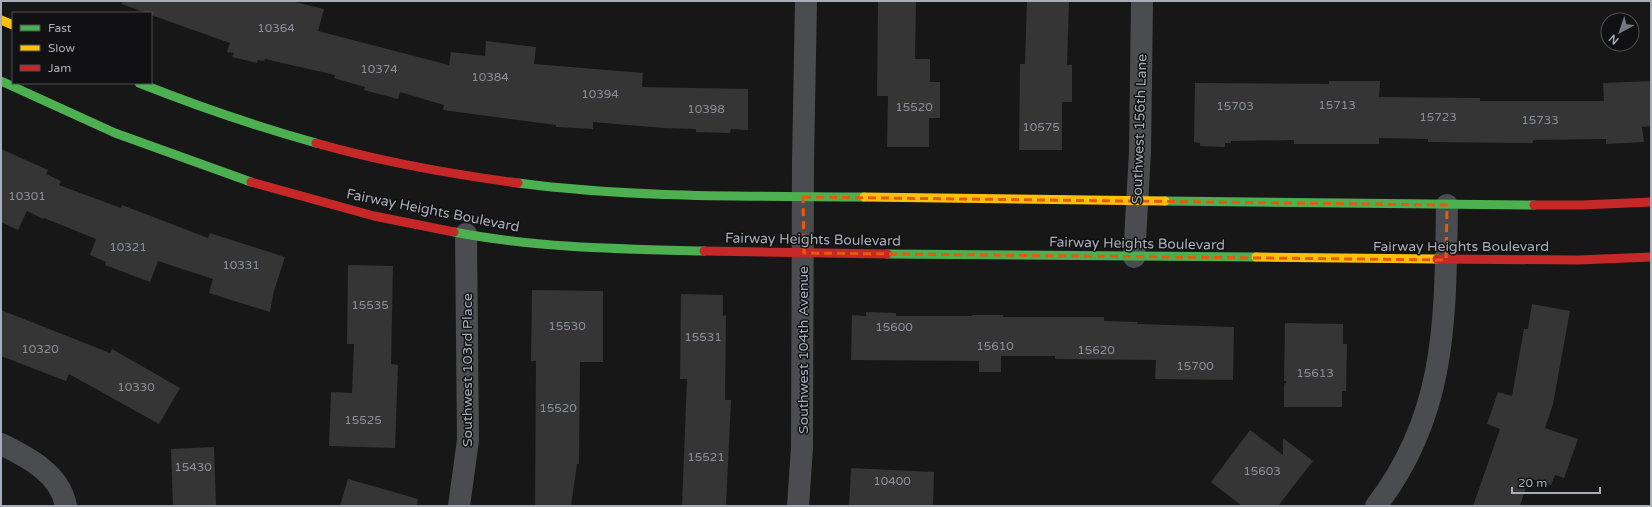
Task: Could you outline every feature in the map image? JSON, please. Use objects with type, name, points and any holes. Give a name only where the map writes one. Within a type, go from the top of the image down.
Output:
[{"type":"street","name":"Southwest 104th Avenue","points":[[798,506],[802,448],[806,1]]},
{"type":"street","name":"Southwest 156th Lane","points":[[1134,257],[1140,152],[1142,1]]},
{"type":"street","points":[[1,20],[12,25]]},
{"type":"street","name":"Fairway Heights Boulevard","points":[[1,81],[73,115],[115,132],[262,186],[374,216],[466,234],[534,243],[608,249],[804,254],[1446,260],[1578,260],[1651,257]]},
{"type":"street","points":[[142,84],[199,106],[275,132],[368,157],[431,171],[524,185],[593,191],[643,194],[804,197],[1447,205],[1582,205],[1651,202]]},
{"type":"street","points":[[1376,506],[1391,485],[1409,454],[1432,393],[1444,322],[1447,205]]},
{"type":"street","name":"Southwest 103rd Place","points":[[459,506],[468,440],[466,234]]},
{"type":"street","points":[[1,444],[30,459],[44,470],[57,485],[65,504]]},
{"type":"highlighted area","points":[[803,197],[1447,205],[1446,260],[804,253]]},
{"type":"building","points":[[122,1],[291,1],[324,9],[318,31],[449,65],[451,52],[485,56],[486,41],[536,47],[534,64],[643,73],[642,87],[748,89],[748,130],[731,129],[730,133],[696,132],[696,129],[593,122],[593,129],[556,127],[556,125],[443,110],[444,105],[400,92],[398,99],[364,90],[365,87],[334,78],[335,75],[265,59],[264,61],[258,60],[257,63],[232,57],[234,53],[227,52],[230,43],[152,15],[152,12],[143,12],[122,4]]},
{"type":"building","points":[[878,1],[916,1],[915,59],[930,59],[930,82],[940,82],[940,118],[929,118],[929,147],[887,147],[888,96],[877,96]]},
{"type":"building","points":[[1027,1],[1069,1],[1067,65],[1072,65],[1072,102],[1062,102],[1062,150],[1019,150],[1020,64],[1025,64]]},
{"type":"building","points":[[1329,81],[1380,81],[1379,97],[1480,98],[1480,101],[1604,101],[1603,83],[1651,81],[1651,126],[1642,127],[1644,142],[1606,144],[1606,139],[1533,140],[1533,143],[1428,142],[1428,139],[1379,138],[1379,144],[1294,144],[1294,140],[1231,141],[1231,143],[1225,143],[1225,147],[1200,146],[1200,143],[1194,142],[1195,83],[1329,84]]},
{"type":"building","points":[[1,149],[48,170],[46,174],[61,181],[59,185],[121,208],[122,205],[208,238],[210,233],[285,257],[274,291],[270,312],[209,293],[213,279],[158,261],[150,282],[105,265],[106,262],[90,255],[96,239],[44,218],[43,219],[27,211],[18,230],[1,222]]},
{"type":"building","points":[[348,265],[393,266],[391,364],[398,365],[395,448],[329,446],[331,392],[352,393],[354,344],[347,344]]},
{"type":"building","points":[[532,290],[603,291],[603,362],[580,362],[579,464],[577,464],[571,506],[535,506],[536,361],[531,361]]},
{"type":"building","points":[[681,294],[723,295],[723,316],[726,315],[725,400],[731,400],[726,506],[682,506],[687,379],[680,379]]},
{"type":"building","points":[[1532,304],[1570,311],[1553,404],[1545,428],[1578,439],[1564,478],[1555,475],[1551,485],[1529,478],[1520,506],[1473,506],[1500,429],[1487,424],[1498,392],[1512,396],[1524,329],[1528,329]]},
{"type":"building","points":[[1,310],[110,353],[112,349],[180,388],[159,424],[69,374],[66,381],[1,356]]},
{"type":"building","points":[[866,312],[896,313],[896,316],[1003,315],[1003,317],[1104,317],[1104,321],[1138,322],[1137,324],[1234,327],[1233,380],[1155,379],[1156,360],[1055,359],[1055,356],[1001,356],[1001,372],[979,372],[979,361],[851,360],[852,315],[866,316]]},
{"type":"building","points":[[1285,323],[1343,324],[1343,344],[1347,344],[1346,391],[1342,391],[1342,407],[1284,407],[1284,385],[1287,381],[1284,381]]},
{"type":"building","points":[[1250,430],[1283,455],[1283,438],[1313,461],[1278,506],[1242,506],[1211,482]]},
{"type":"building","points":[[214,447],[216,506],[173,506],[171,449]]},
{"type":"building","points":[[851,468],[934,472],[933,506],[849,506]]},
{"type":"building","points":[[348,479],[418,499],[417,506],[340,506]]},
{"type":"traffic: fast","points":[[1,81],[115,133],[251,182]]},
{"type":"traffic: fast","points":[[142,84],[226,115],[316,143]]},
{"type":"traffic: fast","points":[[518,183],[561,188],[648,194],[864,197]]},
{"type":"traffic: fast","points":[[1165,201],[1534,205]]},
{"type":"traffic: fast","points":[[454,232],[547,245],[704,251]]},
{"type":"traffic: fast","points":[[887,254],[1256,257]]},
{"type":"traffic: slow","points":[[1,20],[12,25]]},
{"type":"traffic: slow","points":[[864,197],[1165,201]]},
{"type":"traffic: slow","points":[[1256,257],[1437,259]]},
{"type":"traffic: jam","points":[[316,143],[416,167],[518,183]]},
{"type":"traffic: jam","points":[[251,182],[374,216],[454,232]]},
{"type":"traffic: jam","points":[[1534,205],[1582,205],[1651,202]]},
{"type":"traffic: jam","points":[[704,251],[887,254]]},
{"type":"traffic: jam","points":[[1437,259],[1578,260],[1651,257]]}]
